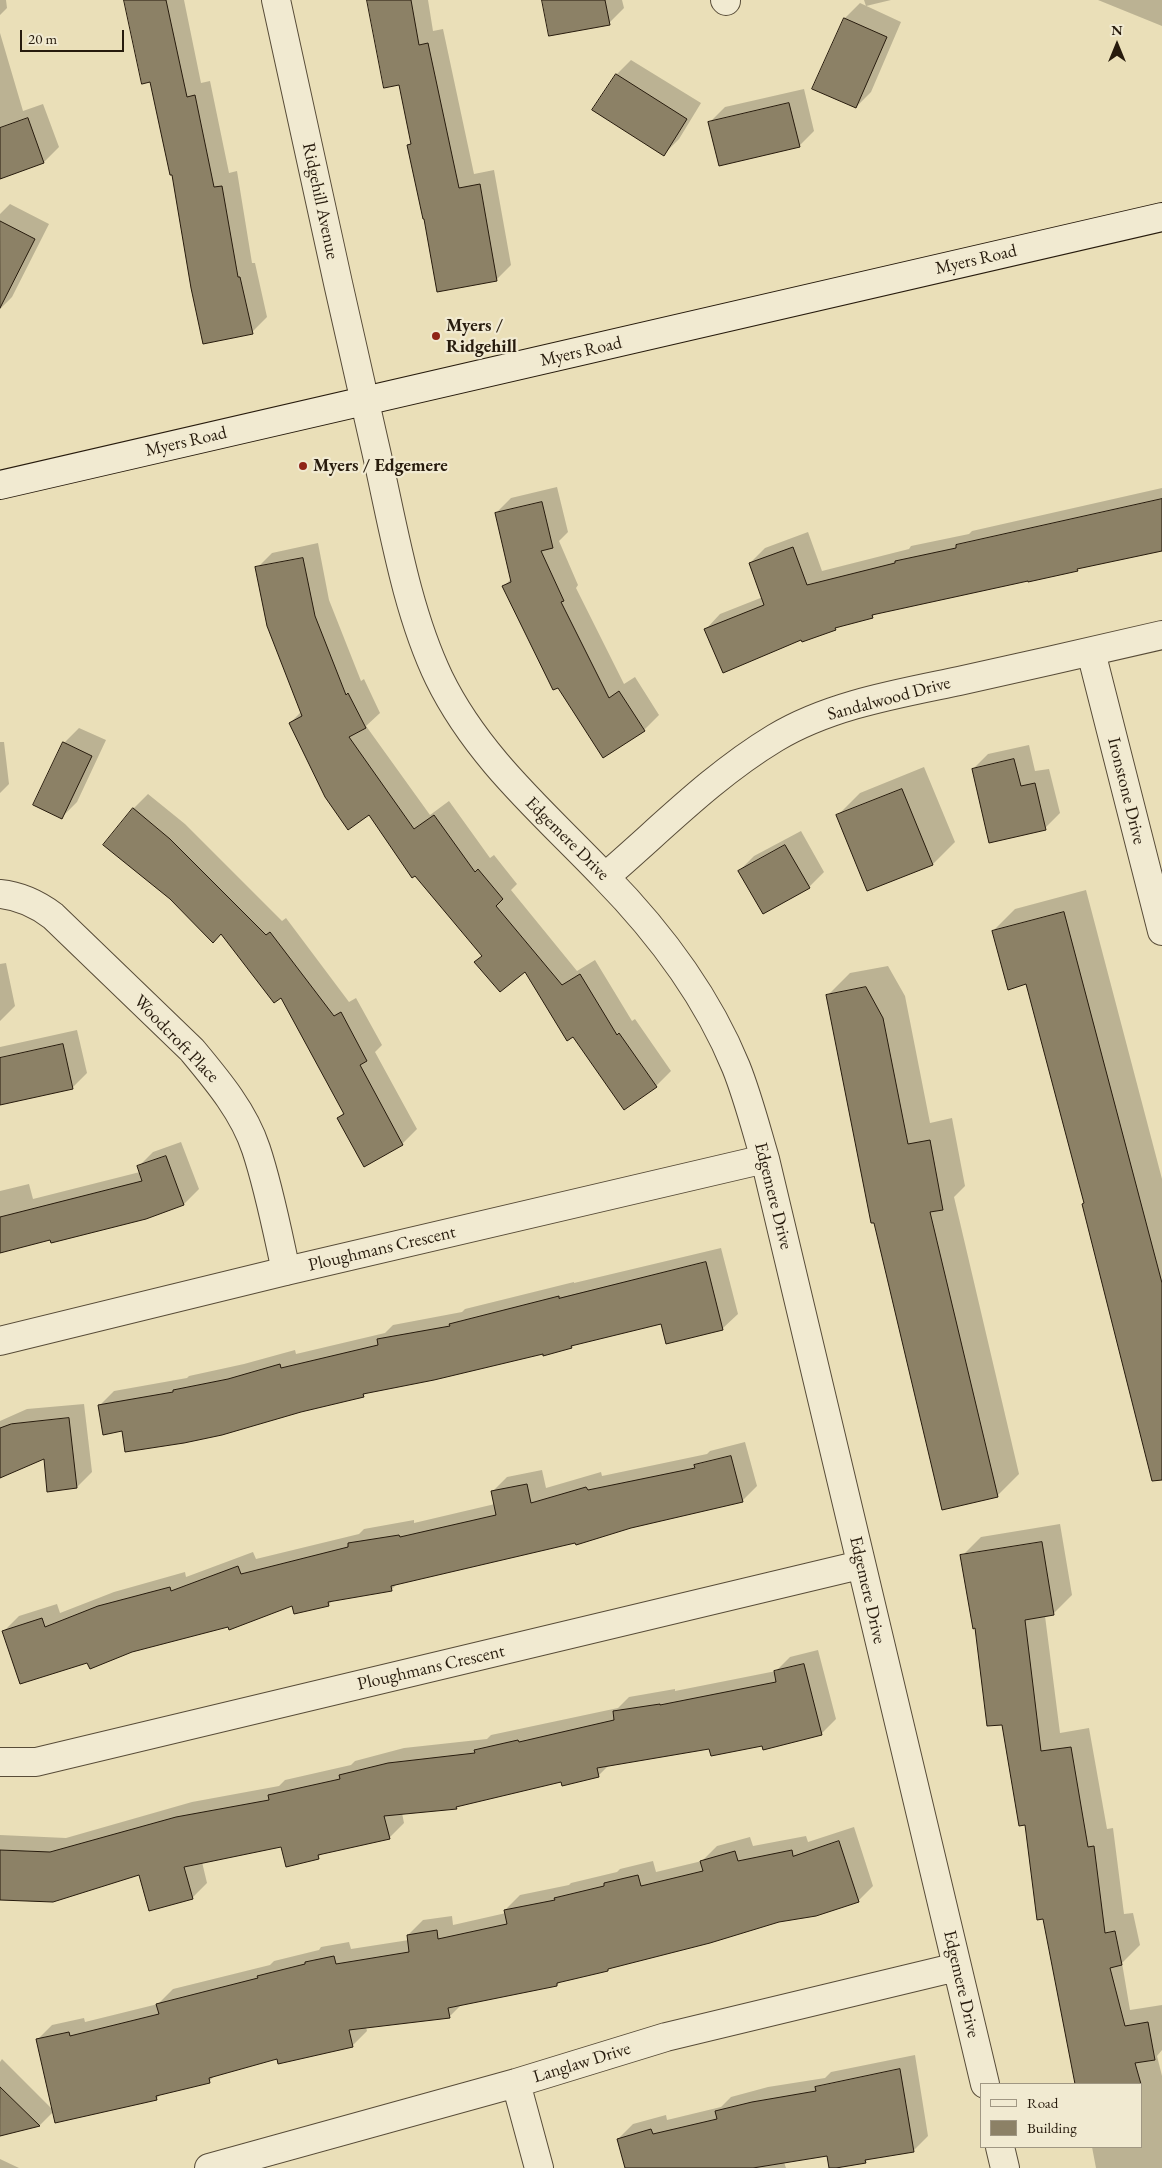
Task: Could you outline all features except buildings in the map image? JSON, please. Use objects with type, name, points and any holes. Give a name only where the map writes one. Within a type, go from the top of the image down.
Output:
[{"type":"street","name":"Ridgehill Avenue","points":[[276,0],[364,402]]},
{"type":"street","name":"Myers Road","points":[[0,485],[1162,217]]},
{"type":"street","name":"Edgemere Drive","points":[[364,402],[407,582],[427,646],[440,679],[474,737],[512,783],[606,877],[650,927],[708,1011],[736,1067],[765,1159],[860,1565],[985,2083]]},
{"type":"street","name":"Sandalwood Drive","points":[[606,877],[708,785],[776,737],[813,720],[858,704],[902,693],[1162,635]]},
{"type":"street","name":"Ironstone Drive","points":[[1091,652],[1162,931]]},
{"type":"street","name":"Woodcroft Place","points":[[0,894],[26,899],[41,906],[53,916],[192,1050],[211,1072],[243,1120],[256,1148],[286,1271]]},
{"type":"street","name":"Ploughmans Crescent","points":[[0,1341],[286,1271],[765,1159]]},
{"type":"street","name":"Ploughmans Crescent","points":[[0,1762],[36,1762],[860,1565]]},
{"type":"street","name":"Langlaw Drive","points":[[209,2168],[516,2083],[666,2037],[957,1966]]},
{"type":"street","points":[[516,2083],[540,2168]]},
{"type":"street","points":[[1000,2148],[1005,2168]]},
{"type":"place","name":"Myers / Ridgehill","points":[[436,336]]},
{"type":"place","name":"Myers / Edgemere","points":[[303,466]]}]
